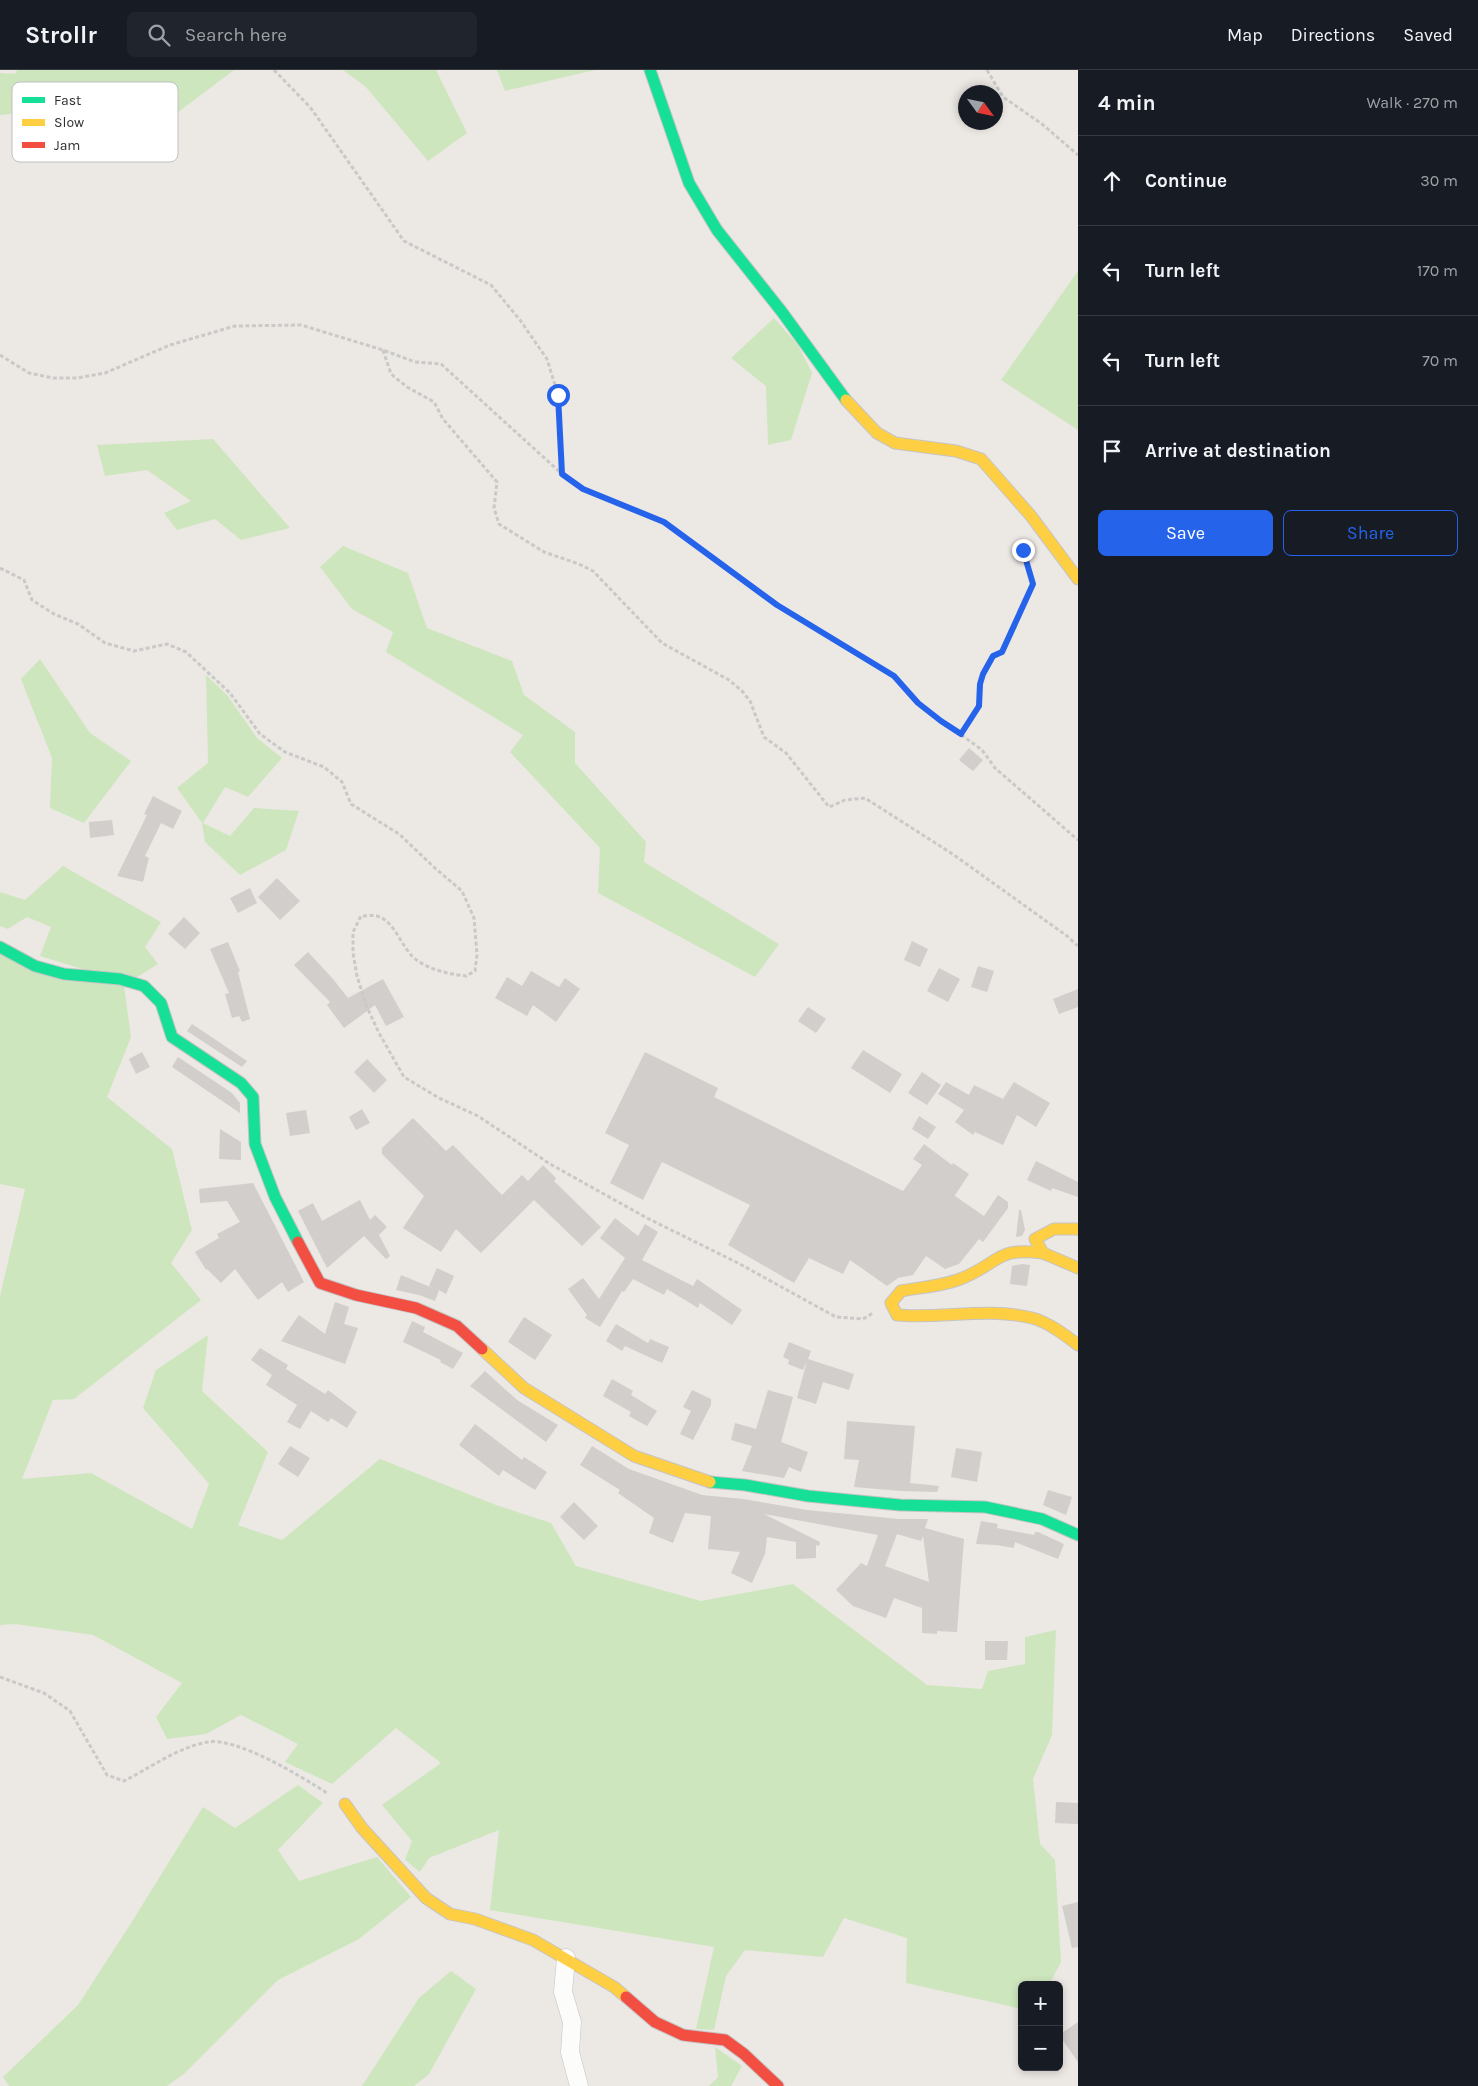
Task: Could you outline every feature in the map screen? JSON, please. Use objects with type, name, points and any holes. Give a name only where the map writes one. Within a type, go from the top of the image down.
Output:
[{"type":"street","points":[[650,70],[689,183],[717,230],[782,312],[854,410],[877,433],[896,444],[956,451],[981,459],[1031,516],[1078,579]]},
{"type":"street","points":[[0,947],[35,966],[64,974],[120,979],[144,986],[161,1002],[172,1036],[241,1083],[253,1096],[255,1144],[275,1197],[320,1283],[356,1295],[416,1308],[457,1326],[524,1388],[634,1456],[704,1481],[745,1484],[808,1496],[900,1505],[985,1507],[1042,1519],[1078,1535]]},
{"type":"street","points":[[1043,1254],[1035,1239],[1054,1229],[1078,1229]]},
{"type":"street","points":[[1078,1268],[1043,1254],[1022,1250],[1005,1253],[965,1277],[943,1284],[901,1291],[891,1303],[898,1315],[960,1313],[998,1314],[1033,1318],[1060,1332],[1078,1345]]},
{"type":"street","points":[[345,1804],[362,1828],[426,1898],[450,1914],[475,1919],[534,1940],[614,1987],[655,2022],[684,2035],[725,2040],[744,2054],[778,2086]]},
{"type":"street","points":[[566,1958],[563,1992],[572,2022],[570,2052],[579,2086]]},
{"type":"path","points":[[274,70],[310,107],[404,241],[491,285],[520,320],[547,359],[558,395],[562,474]]},
{"type":"path","points":[[987,70],[1003,97],[1042,124],[1078,155]]},
{"type":"path","points":[[0,354],[29,373],[53,378],[77,378],[105,373],[170,345],[235,326],[266,324],[301,325],[383,350],[414,362],[441,364],[562,474],[583,489],[664,522],[777,605],[894,676],[918,703],[982,750],[995,768],[1078,840]]},
{"type":"path","points":[[383,350],[391,374],[407,387],[434,402],[443,419],[497,482],[494,508],[499,524],[544,552],[593,571],[662,643],[730,680],[750,701],[764,737],[786,753],[829,807],[845,800],[865,798],[954,855],[1067,936],[1078,946]]},
{"type":"path","points":[[961,734],[979,706],[980,684],[983,674],[993,656],[1002,652],[1033,584],[1023,550],[1021,532]]},
{"type":"path","points":[[0,568],[24,580],[32,600],[54,614],[78,624],[105,642],[134,651],[166,644],[186,652],[230,693],[260,734],[285,752],[324,767],[342,782],[351,804],[398,834],[462,891],[474,918],[477,954],[475,971],[466,976],[442,972],[418,961],[405,949],[391,925],[377,916],[361,916],[353,932],[352,953],[356,976],[366,1005],[379,1033],[404,1077],[439,1098],[478,1116],[550,1164],[647,1218],[738,1263],[836,1316],[863,1319],[891,1303]]},
{"type":"path","points":[[0,1677],[44,1693],[70,1711],[107,1776],[124,1781],[185,1749],[209,1742],[234,1744],[306,1780],[345,1804]]},
{"type":"green space","points":[[17,70],[234,70],[178,112],[178,82],[12,82],[12,114],[0,115],[0,73],[15,74]]},
{"type":"green space","points":[[343,70],[436,70],[467,133],[428,161],[366,87]]},
{"type":"green space","points":[[497,70],[595,70],[505,91]]},
{"type":"green space","points":[[1078,271],[1078,430],[1001,380]]},
{"type":"green space","points":[[774,318],[798,345],[812,373],[791,440],[768,445],[766,386],[731,358]]},
{"type":"green space","points":[[213,439],[290,528],[241,540],[215,519],[177,530],[164,513],[191,501],[147,470],[105,476],[97,445]]},
{"type":"green space","points":[[343,546],[408,573],[427,628],[512,661],[524,695],[575,732],[575,763],[646,842],[644,862],[779,944],[755,977],[598,893],[600,848],[510,752],[523,735],[386,652],[393,632],[352,609],[320,567]]},
{"type":"green space","points":[[40,659],[90,733],[131,761],[84,823],[50,808],[52,758],[21,679]]},
{"type":"green space","points":[[206,675],[227,695],[257,738],[282,758],[248,797],[225,787],[203,823],[230,836],[254,808],[299,811],[286,850],[240,875],[205,842],[202,823],[177,788],[208,763]]},
{"type":"green space","points":[[63,866],[161,922],[145,947],[158,964],[137,977],[92,972],[40,956],[51,927],[27,917],[8,929],[0,926],[0,892],[25,900]]},
{"type":"green space","points":[[0,953],[124,986],[131,1037],[107,1097],[172,1149],[192,1230],[171,1263],[201,1300],[74,1399],[53,1400],[22,1479],[91,1473],[192,1529],[209,1484],[143,1408],[156,1370],[208,1335],[202,1391],[268,1452],[238,1525],[282,1540],[380,1459],[496,1505],[551,1523],[576,1566],[701,1601],[793,1584],[927,1685],[982,1689],[988,1671],[1025,1664],[1025,1637],[1056,1630],[1052,1735],[1033,1779],[1040,1844],[1055,1860],[1061,1962],[1051,1981],[1018,1981],[1018,2008],[906,1983],[907,1938],[844,1918],[823,1957],[745,1950],[726,1976],[714,2030],[696,2029],[714,1947],[490,1910],[499,1830],[429,1858],[420,1872],[405,1860],[412,1841],[382,1805],[441,1763],[396,1728],[332,1784],[285,1762],[298,1744],[241,1715],[206,1734],[167,1739],[156,1717],[182,1683],[93,1635],[15,1624],[0,1625],[0,1296],[25,1189],[0,1184]]},
{"type":"green space","points":[[298,1785],[323,1803],[278,1850],[299,1881],[377,1857],[411,1897],[359,1939],[278,1980],[184,2074],[167,2086],[9,2086],[3,2077],[78,2005],[203,1807],[235,1828]]},
{"type":"green space","points":[[451,1971],[476,1989],[429,2074],[414,2086],[362,2086],[419,1998]]},
{"type":"green space","points":[[715,2047],[742,2066],[731,2086],[709,2086],[718,2077]]},
{"type":"building","points":[[969,748],[983,760],[973,771],[959,760]]},
{"type":"building","points":[[153,796],[182,811],[173,829],[161,823],[145,856],[149,858],[143,882],[117,876],[147,815],[144,814]]},
{"type":"building","points":[[112,820],[114,835],[90,838],[89,822]]},
{"type":"building","points":[[277,878],[300,901],[280,920],[258,897]]},
{"type":"building","points":[[250,888],[257,903],[238,913],[230,898]]},
{"type":"building","points":[[184,917],[200,933],[185,949],[168,934]]},
{"type":"building","points":[[912,941],[928,949],[920,967],[904,960]]},
{"type":"building","points":[[228,942],[240,971],[238,972],[250,1019],[242,1022],[239,1016],[232,1018],[225,994],[229,993],[210,949]]},
{"type":"building","points":[[308,952],[348,998],[383,979],[404,1017],[386,1026],[375,1005],[344,1028],[327,1005],[330,1002],[294,965]]},
{"type":"building","points":[[978,966],[994,971],[987,992],[971,987]]},
{"type":"building","points":[[939,968],[960,979],[948,1002],[927,991]]},
{"type":"building","points":[[531,971],[559,987],[565,978],[580,989],[556,1022],[533,1005],[527,1016],[495,998],[507,977],[522,986]]},
{"type":"building","points":[[1078,989],[1078,1007],[1059,1014],[1053,999]]},
{"type":"building","points":[[808,1007],[826,1019],[816,1033],[798,1021]]},
{"type":"building","points":[[192,1024],[247,1061],[242,1067],[187,1031]]},
{"type":"building","points":[[863,1050],[902,1074],[890,1093],[851,1068]]},
{"type":"building","points":[[142,1052],[150,1067],[136,1074],[129,1059]]},
{"type":"building","points":[[645,1052],[718,1088],[714,1097],[903,1191],[922,1165],[913,1159],[924,1144],[952,1165],[953,1163],[969,1174],[955,1196],[984,1216],[998,1195],[1008,1202],[1008,1208],[983,1242],[979,1239],[959,1264],[945,1269],[926,1256],[913,1275],[898,1278],[887,1286],[850,1260],[843,1274],[809,1258],[794,1283],[728,1245],[750,1205],[662,1162],[643,1200],[610,1183],[629,1145],[605,1133]]},
{"type":"building","points":[[178,1057],[232,1093],[240,1103],[240,1113],[172,1067]]},
{"type":"building","points":[[367,1059],[387,1080],[374,1093],[354,1072]]},
{"type":"building","points":[[922,1072],[941,1085],[927,1105],[908,1093]]},
{"type":"building","points":[[946,1082],[969,1095],[974,1085],[1003,1099],[1014,1082],[1050,1103],[1036,1127],[1017,1115],[1003,1145],[975,1132],[973,1135],[955,1122],[964,1110],[938,1094]]},
{"type":"building","points":[[362,1109],[370,1123],[356,1130],[349,1117]]},
{"type":"building","points":[[306,1110],[310,1133],[290,1136],[286,1113]]},
{"type":"building","points":[[919,1116],[936,1127],[928,1139],[912,1129]]},
{"type":"building","points":[[413,1118],[446,1151],[453,1145],[502,1195],[522,1175],[528,1181],[543,1165],[556,1178],[554,1181],[601,1227],[582,1246],[534,1200],[481,1253],[456,1229],[441,1252],[403,1228],[424,1196],[382,1154],[382,1148]]},
{"type":"building","points":[[220,1129],[241,1142],[241,1160],[219,1159]]},
{"type":"building","points":[[1036,1161],[1078,1182],[1078,1197],[1052,1188],[1051,1191],[1027,1180]]},
{"type":"building","points":[[253,1183],[304,1282],[288,1292],[282,1282],[258,1300],[235,1269],[221,1283],[206,1270],[195,1252],[219,1238],[217,1234],[240,1222],[227,1201],[200,1203],[199,1189]]},
{"type":"building","points":[[360,1200],[370,1220],[375,1215],[387,1227],[379,1235],[390,1256],[386,1259],[364,1236],[327,1268],[298,1211],[313,1203],[322,1221]]},
{"type":"building","points":[[1019,1210],[1021,1210],[1025,1230],[1022,1236],[1016,1237]]},
{"type":"building","points":[[615,1218],[638,1236],[645,1224],[658,1232],[642,1260],[693,1286],[697,1279],[742,1310],[732,1325],[700,1303],[698,1308],[667,1289],[664,1295],[633,1279],[624,1292],[622,1291],[600,1327],[585,1318],[587,1315],[568,1289],[583,1278],[599,1299],[625,1258],[600,1238]]},
{"type":"building","points":[[1030,1265],[1027,1286],[1010,1284],[1012,1266]]},
{"type":"building","points":[[437,1268],[454,1276],[446,1294],[439,1290],[435,1301],[396,1290],[401,1275],[435,1289],[429,1286]]},
{"type":"building","points":[[335,1302],[349,1307],[344,1324],[358,1328],[345,1364],[281,1341],[299,1315],[325,1334]]},
{"type":"building","points":[[524,1317],[552,1335],[535,1360],[508,1342]]},
{"type":"building","points":[[412,1321],[425,1327],[423,1332],[463,1353],[453,1369],[440,1362],[441,1360],[403,1342]]},
{"type":"building","points":[[616,1324],[648,1343],[650,1339],[669,1347],[662,1363],[625,1346],[622,1351],[606,1341]]},
{"type":"building","points":[[789,1342],[811,1351],[808,1359],[854,1374],[849,1390],[823,1382],[816,1404],[797,1398],[807,1361],[803,1370],[788,1364],[789,1360],[783,1357]]},
{"type":"building","points":[[260,1348],[288,1365],[286,1369],[325,1394],[328,1390],[357,1412],[347,1428],[331,1418],[328,1422],[311,1411],[300,1429],[287,1422],[297,1405],[266,1385],[272,1375],[251,1360]]},
{"type":"building","points":[[485,1371],[517,1400],[558,1425],[546,1442],[470,1386]]},
{"type":"building","points":[[612,1379],[633,1391],[631,1395],[657,1411],[647,1426],[629,1416],[631,1412],[603,1396]]},
{"type":"building","points":[[692,1390],[711,1399],[711,1405],[693,1440],[680,1434],[691,1411],[683,1407]]},
{"type":"building","points":[[768,1390],[793,1397],[781,1442],[808,1452],[801,1472],[789,1467],[784,1478],[742,1471],[752,1446],[731,1440],[735,1423],[756,1429]]},
{"type":"building","points":[[847,1421],[915,1426],[910,1483],[939,1486],[937,1492],[854,1487],[859,1460],[844,1459]]},
{"type":"building","points":[[475,1424],[522,1460],[524,1457],[547,1472],[535,1490],[503,1470],[499,1476],[459,1445]]},
{"type":"building","points":[[290,1446],[310,1458],[298,1477],[278,1464]]},
{"type":"building","points":[[592,1446],[629,1469],[702,1495],[743,1499],[807,1510],[899,1519],[928,1519],[925,1528],[964,1539],[957,1632],[937,1631],[937,1634],[922,1633],[922,1608],[894,1598],[886,1618],[853,1606],[836,1590],[861,1563],[867,1566],[878,1535],[764,1514],[820,1542],[819,1546],[816,1545],[816,1558],[796,1559],[796,1542],[767,1537],[765,1554],[752,1583],[731,1573],[740,1552],[708,1549],[711,1516],[685,1513],[673,1543],[649,1533],[654,1518],[618,1493],[620,1490],[580,1465]],"holes":[[[897,1534],[921,1541],[923,1536],[929,1582],[885,1566]]]},
{"type":"building","points":[[956,1448],[982,1452],[977,1482],[951,1477]]},
{"type":"building","points":[[1048,1490],[1072,1497],[1066,1515],[1043,1505]]},
{"type":"building","points":[[574,1502],[598,1526],[584,1540],[560,1517]]},
{"type":"building","points":[[981,1521],[998,1524],[997,1528],[1034,1535],[1035,1532],[1038,1532],[1064,1544],[1058,1559],[1015,1542],[1014,1548],[976,1544]]},
{"type":"building","points":[[985,1641],[1008,1641],[1007,1660],[985,1660]]},
{"type":"building","points":[[1056,1802],[1078,1803],[1078,1824],[1055,1823]]},
{"type":"building","points":[[1078,1902],[1078,1947],[1072,1948],[1062,1906]]},
{"type":"building","points":[[1078,2022],[1078,2062],[1063,2041],[1063,2032]]},
{"type":"traffic: fast","points":[[650,70],[689,183],[717,230],[782,312],[846,400]]},
{"type":"traffic: fast","points":[[0,947],[35,966],[64,974],[120,979],[144,986],[161,1003],[172,1037],[241,1083],[253,1097],[255,1144],[275,1197],[298,1242]]},
{"type":"traffic: fast","points":[[710,1482],[745,1485],[808,1496],[900,1505],[985,1507],[1042,1519],[1078,1535]]},
{"type":"traffic: slow","points":[[846,400],[877,433],[895,443],[956,451],[981,459],[1031,516],[1078,579]]},
{"type":"traffic: slow","points":[[1078,1229],[1054,1229],[1035,1239],[1043,1253],[1078,1268]]},
{"type":"traffic: slow","points":[[1043,1253],[1017,1252],[1008,1254],[957,1280],[901,1291],[891,1303],[897,1315],[931,1316],[998,1313],[1032,1318],[1062,1333],[1078,1345]]},
{"type":"traffic: slow","points":[[482,1349],[524,1388],[634,1456],[710,1482]]},
{"type":"traffic: slow","points":[[345,1804],[362,1828],[426,1898],[450,1914],[475,1919],[533,1940],[614,1987],[626,1997]]},
{"type":"traffic: jam","points":[[298,1242],[320,1283],[356,1295],[416,1308],[457,1326],[482,1349]]},
{"type":"traffic: jam","points":[[626,1997],[655,2022],[683,2035],[725,2040],[744,2054],[778,2086]]},
{"type":"route","points":[[558,395],[558,431],[562,474],[583,489],[664,522],[777,605],[894,676],[918,703],[961,734],[979,706],[980,684],[983,674],[993,656],[1002,652],[1033,584],[1023,550]]}]
